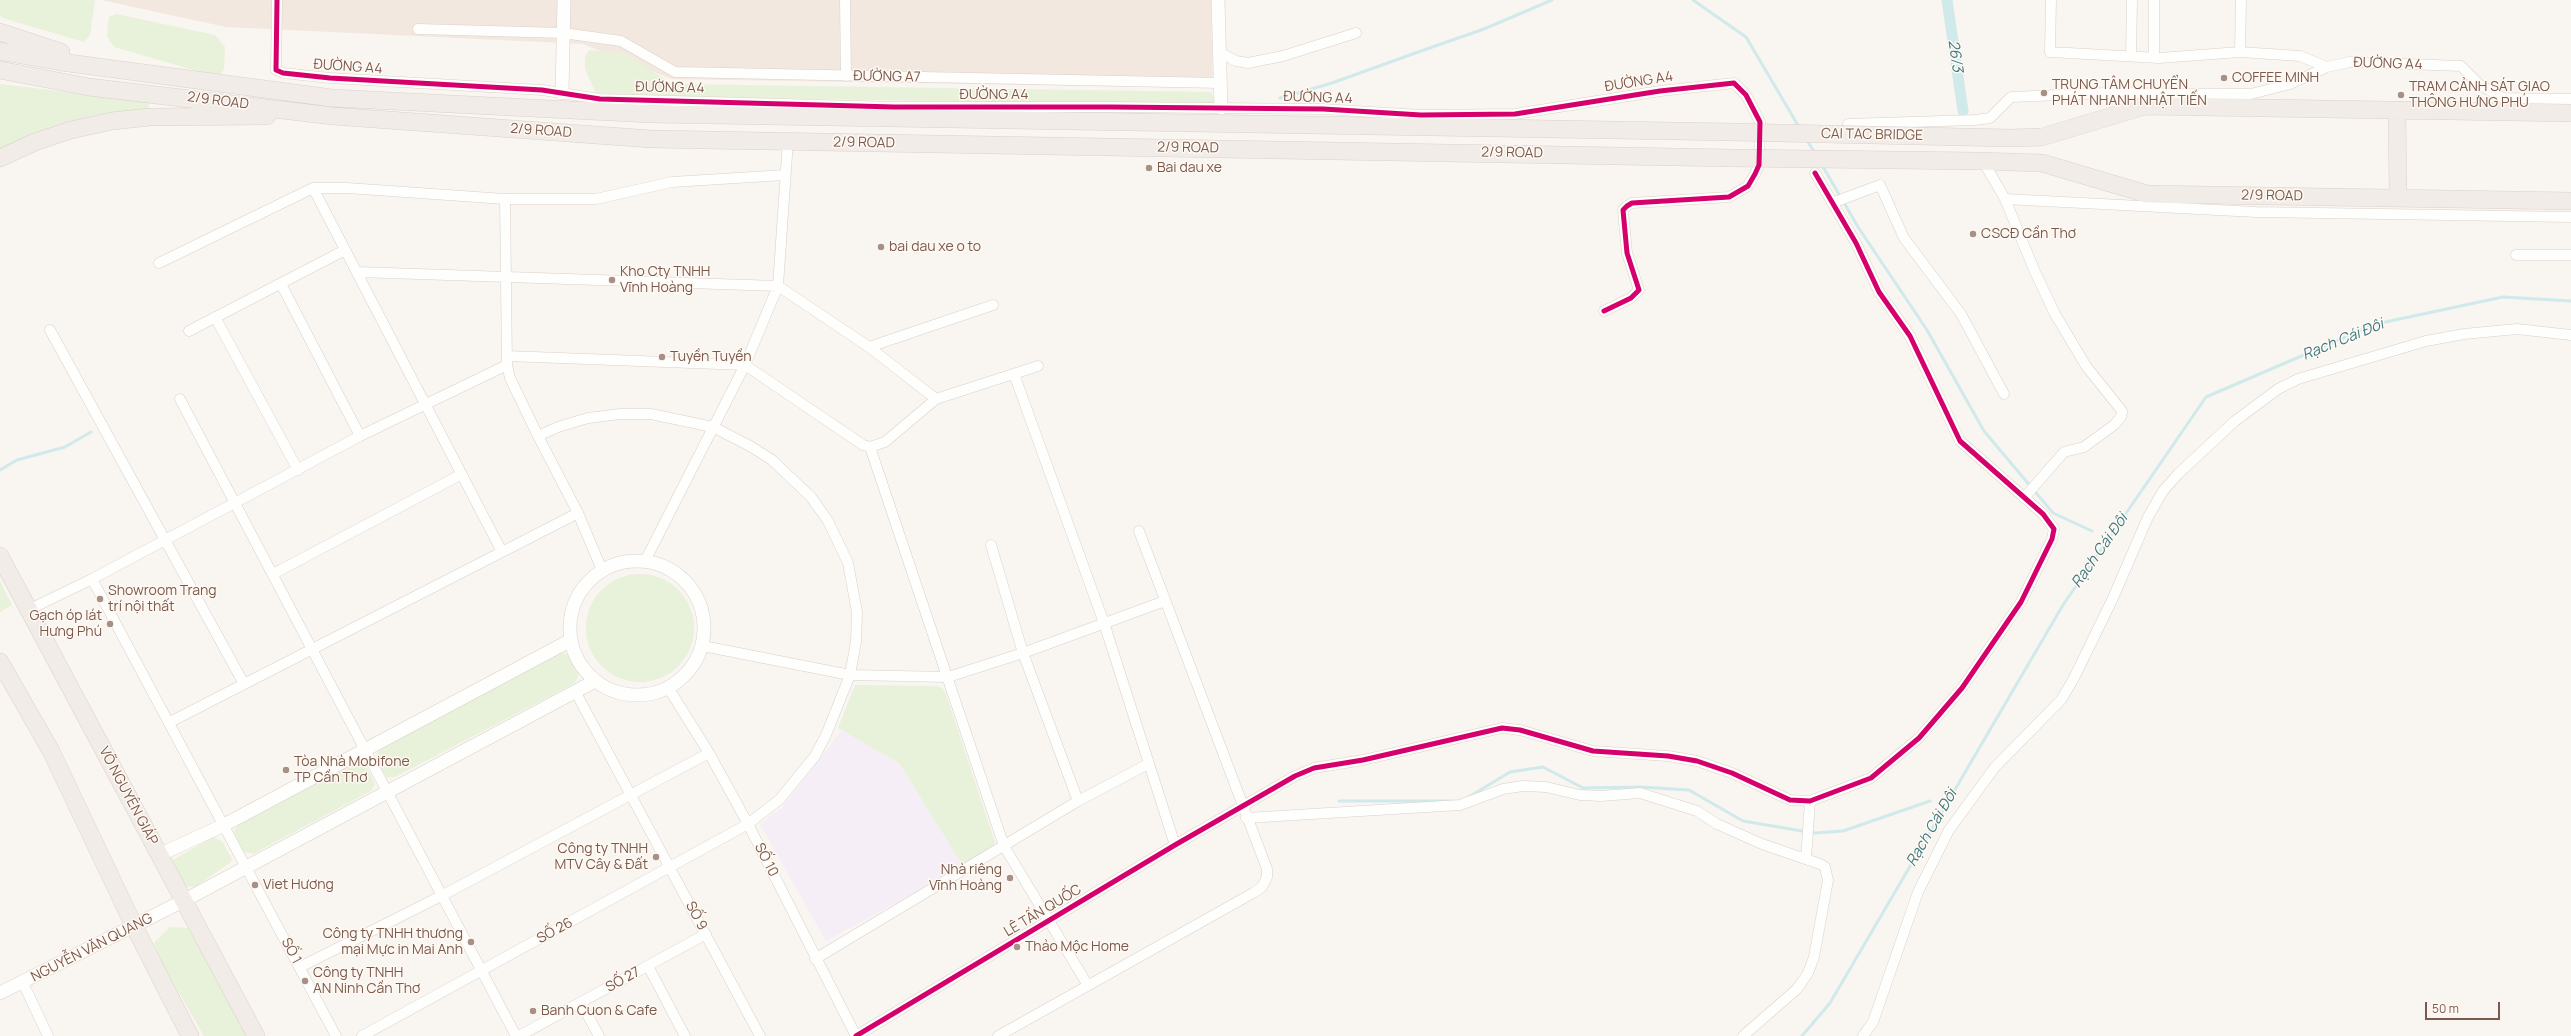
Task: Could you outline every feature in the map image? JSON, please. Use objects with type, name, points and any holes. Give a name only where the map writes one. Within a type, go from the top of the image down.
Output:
[{"type":"highway","points":[[0,32],[96,62],[180,77]]},
{"type":"highway","name":"2/9 ROAD","points":[[0,51],[61,62],[332,98],[651,114],[1733,132]]},
{"type":"highway","name":"2/9 ROAD","points":[[0,70],[90,87],[333,116],[651,139],[1733,158]]},
{"type":"highway","name":"CAI TAC BRIDGE","points":[[1733,132],[2010,138],[2042,137],[2144,106],[2397,110]]},
{"type":"highway","points":[[2398,198],[2397,110],[2571,113]]},
{"type":"highway","points":[[0,158],[35,142],[71,130],[112,121],[150,117],[333,116]]},
{"type":"highway","name":"CAI TAC BRIDGE","points":[[1733,158],[1980,161]]},
{"type":"highway","name":"2/9 ROAD","points":[[1980,161],[2042,163],[2147,194],[2571,201]]},
{"type":"highway","name":"VÕ NGUYÊN GIÁP","points":[[0,556],[160,855],[182,901],[256,1036]]},
{"type":"highway","points":[[0,662],[51,751],[134,926],[190,1036]]},
{"type":"street","name":"ĐƯỜNG A4","points":[[277,0],[276,70],[283,73],[330,78],[542,90],[600,99],[894,107],[1323,109],[1421,115],[1515,114],[1727,82],[1734,83],[1741,88],[1760,122],[1759,165],[1748,186],[1730,198],[1632,203],[1624,210],[1627,253],[1639,290],[1632,298],[1604,311]]},
{"type":"street","points":[[562,93],[564,0]]},
{"type":"street","points":[[845,0],[846,76]]},
{"type":"street","points":[[1218,0],[1221,108]]},
{"type":"street","points":[[2051,0],[2050,52],[2154,57],[2240,52],[2300,56],[2327,67]]},
{"type":"street","points":[[2131,56],[2132,0]]},
{"type":"street","points":[[2154,0],[2154,57]]},
{"type":"street","points":[[2240,52],[2241,0]]},
{"type":"street","name":"ĐƯỜNG A7","points":[[418,29],[563,33],[620,41],[675,72],[1220,83]]},
{"type":"street","points":[[1220,52],[1236,61],[1248,63],[1283,56],[1356,33]]},
{"type":"street","name":"ĐƯỜNG A4","points":[[1848,124],[1975,120],[1990,118],[2011,97],[2106,92],[2251,94],[2290,84],[2327,67],[2350,62],[2461,66],[2480,86],[2503,98],[2571,99]]},
{"type":"street","points":[[645,561],[745,365],[778,286],[788,142]]},
{"type":"street","points":[[1980,161],[2006,200],[2035,272],[2055,314],[2086,366],[2120,406],[2118,421],[2084,446],[2064,452],[2027,494]]},
{"type":"street","points":[[1806,859],[1810,801],[1871,778],[1919,738],[1962,688],[2021,602],[2052,538],[2054,529],[2052,523],[2027,494],[1960,441],[1910,336],[1879,292],[1835,202],[1815,172]]},
{"type":"street","points":[[159,263],[313,188],[347,188],[505,199],[596,199],[672,182],[785,175]]},
{"type":"street","points":[[1835,202],[1880,185],[1904,238],[1961,314],[2004,394]]},
{"type":"street","points":[[313,188],[502,552]]},
{"type":"street","points":[[505,199],[507,360],[510,378],[578,513],[602,570]]},
{"type":"street","points":[[2006,200],[2256,212],[2571,217]]},
{"type":"street","points":[[188,331],[345,250]]},
{"type":"street","points":[[2516,255],[2571,255]]},
{"type":"street","points":[[357,272],[778,286],[870,347],[936,399]]},
{"type":"street","points":[[281,284],[360,436]]},
{"type":"street","points":[[870,347],[993,305]]},
{"type":"street","points":[[215,317],[298,470]]},
{"type":"street","points":[[1863,1036],[1873,1022],[1918,892],[1949,830],[1995,768],[2061,700],[2074,678],[2113,598],[2148,517],[2163,491],[2178,474],[2235,421],[2278,389],[2298,379],[2426,341],[2456,336],[2517,329],[2571,335]]},
{"type":"street","points":[[50,330],[244,684]]},
{"type":"street","points":[[28,610],[92,579],[360,436],[507,360],[745,365],[863,445],[870,447],[885,442],[936,399],[1038,366]]},
{"type":"street","points":[[1014,374],[1104,623],[1175,845]]},
{"type":"street","points":[[180,399],[366,749],[516,1036]]},
{"type":"street","name":"SỐ 26","points":[[362,1036],[671,869],[748,824],[780,799],[806,768],[826,735],[850,675],[856,642],[856,612],[848,563],[828,521],[811,497],[772,460],[750,446],[713,427],[674,418],[620,414],[588,418],[558,427],[538,436]]},
{"type":"street","points":[[870,447],[1004,846],[1048,922],[1087,984]]},
{"type":"street","points":[[273,574],[462,474]]},
{"type":"street","points":[[170,722],[578,513]]},
{"type":"street","points":[[998,1036],[1087,984],[1262,886],[1268,877],[1267,869],[1242,808],[1139,531]]},
{"type":"street","points":[[991,545],[1023,653],[1078,801]]},
{"type":"street","points":[[645,561],[666,567],[684,579],[697,596],[704,616],[703,646],[699,658],[686,676],[669,689],[650,695],[631,696],[612,691],[595,681],[579,663],[571,640],[570,620],[575,600],[586,583],[602,570],[623,562],[645,561]]},
{"type":"street","name":"SỐ 1","points":[[92,579],[170,722],[245,867],[336,1036]]},
{"type":"street","points":[[703,646],[850,675],[948,677],[1023,653],[1165,601]]},
{"type":"street","points":[[160,855],[224,825],[571,640]]},
{"type":"street","name":"NGUYỄN VĂN QUANG","points":[[0,993],[23,983],[182,901],[595,681]]},
{"type":"street","name":"SỐ 10","points":[[669,689],[709,753],[748,824],[815,959],[856,1036]]},
{"type":"street","name":"SỐ 9","points":[[575,691],[760,1036]]},
{"type":"street","name":"LÊ TẤN QUỐC","points":[[856,1036],[1175,845],[1242,808],[1304,771],[1502,728],[1520,730],[1593,751],[1668,756],[1697,761],[1732,773],[1790,800],[1810,801]]},
{"type":"street","points":[[300,967],[442,895],[709,753]]},
{"type":"street","points":[[815,959],[1078,801],[1148,764]]},
{"type":"street","points":[[1246,818],[1460,805],[1503,789],[1523,786],[1546,787],[1587,795],[1640,793],[1697,811],[1717,824],[1762,844],[1825,867],[1828,873],[1812,962],[1808,973],[1796,989],[1743,1036]]},
{"type":"street","name":"SỐ 27","points":[[519,1036],[706,934]]},
{"type":"street","points":[[648,966],[685,1036]]},
{"type":"street","points":[[23,983],[48,1036]]},
{"type":"street","points":[[582,1003],[599,1036]]},
{"type":"shaded area","points":[[101,0],[1211,0],[1213,88],[672,79],[583,44],[226,27]]},
{"type":"shaded area","points":[[842,730],[899,763],[963,866],[826,941],[760,824],[783,807]]},
{"type":"green space","points":[[0,0],[95,0],[90,35],[84,42],[6,19],[0,16]]},
{"type":"green space","points":[[116,14],[215,35],[225,47],[224,69],[220,75],[214,76],[114,47],[107,36],[109,17]]},
{"type":"green space","points":[[589,50],[625,53],[669,82],[678,84],[1211,92],[1216,102],[1213,106],[648,96],[596,93],[585,69],[585,57]]},
{"type":"green space","points":[[0,84],[149,102],[149,108],[71,126],[0,154]]},
{"type":"green space","points":[[640,574],[661,578],[678,590],[690,607],[694,628],[690,649],[678,666],[661,678],[640,682],[619,678],[602,666],[590,649],[586,628],[590,607],[602,590],[619,578]]},
{"type":"green space","points":[[0,581],[12,605],[0,612]]},
{"type":"green space","points":[[558,653],[565,653],[570,656],[579,673],[575,683],[395,777],[386,777],[376,756],[381,747]]},
{"type":"green space","points":[[855,685],[937,686],[942,688],[946,694],[995,842],[993,847],[963,866],[899,763],[838,728]]},
{"type":"green space","points":[[357,760],[365,764],[375,784],[371,791],[253,854],[242,851],[234,832],[238,824]]},
{"type":"green space","points":[[213,837],[222,841],[232,859],[231,862],[195,887],[184,886],[173,860]]},
{"type":"green space","points":[[170,927],[188,928],[249,1036],[204,1036],[164,967],[154,943]]},
{"type":"waterway","points":[[1280,98],[1332,83],[1484,29],[1552,0]]},
{"type":"waterway","points":[[1693,0],[1746,37],[1799,127]]},
{"type":"waterway","name":"26/3","points":[[1947,0],[1963,111]]},
{"type":"waterway","points":[[1806,139],[1815,153]]},
{"type":"waterway","points":[[1822,165],[1858,227],[1927,330],[1984,431],[2053,513],[2092,531]]},
{"type":"waterway","name":"Rạch Cái Đôi","points":[[1802,1036],[1830,1003],[2063,605],[2206,397],[2376,324],[2503,297],[2571,301]]},
{"type":"waterway","points":[[0,470],[17,460],[65,447],[91,432]]},
{"type":"waterway","points":[[1467,798],[1510,772],[1543,767],[1583,788],[1641,787],[1689,790],[1743,821],[1814,833],[1843,831],[1930,801]]},
{"type":"waterway","points":[[1339,801],[1452,801]]},
{"type":"cycle path","points":[[277,0],[276,70],[283,73],[330,78],[542,90],[600,99],[894,107],[1323,109],[1421,115],[1515,114],[1660,91],[1734,83],[1746,95],[1760,122],[1759,165],[1755,174],[1748,186],[1729,197],[1632,203],[1627,206],[1623,210],[1627,253],[1639,290],[1631,298],[1604,311]]},
{"type":"cycle path","points":[[856,1036],[1175,845],[1295,776],[1314,768],[1363,760],[1502,728],[1520,730],[1593,751],[1668,756],[1697,761],[1732,773],[1790,800],[1810,801],[1871,778],[1919,738],[1962,688],[2021,602],[2052,539],[2054,529],[2043,514],[1960,441],[1910,336],[1879,292],[1856,243],[1815,173]]},
{"type":"place","name":"COFFEE MINH","points":[[2224,78]]},
{"type":"place","name":"TRUNG TÂM CHUYỂN PHÁT NHANH NHẬT TIẾN","points":[[2044,93]]},
{"type":"place","name":"TRẠM CẢNH SÁT GIAO THÔNG HƯNG PHÚ","points":[[2401,95]]},
{"type":"place","name":"Bai dau xe","points":[[1149,168]]},
{"type":"place","name":"CSCĐ Cần Thơ","points":[[1973,234]]},
{"type":"place","name":"bai dau xe o to","points":[[881,247]]},
{"type":"place","name":"Kho Cty TNHH Vĩnh Hoàng","points":[[612,280]]},
{"type":"place","name":"Tuyền Tuyền","points":[[662,357]]},
{"type":"place","name":"Showroom Trang trí nội thất","points":[[100,599]]},
{"type":"place","name":"Gạch óp lát Hưng Phú","points":[[110,624]]},
{"type":"place","name":"Tòa Nhà Mobifone TP Cần Thơ","points":[[286,770]]},
{"type":"place","name":"Công ty TNHH MTV Cây & Đất","points":[[656,857]]},
{"type":"place","name":"Nhà riêng Vĩnh Hoàng","points":[[1010,878]]},
{"type":"place","name":"Viet Hương","points":[[255,885]]},
{"type":"place","name":"Công ty TNHH thương mại Mực in Mai Anh","points":[[471,942]]},
{"type":"place","name":"Thảo Mộc Home","points":[[1017,947]]},
{"type":"place","name":"Công ty TNHH AN Ninh Cần Thơ","points":[[305,981]]},
{"type":"place","name":"Banh Cuon & Cafe","points":[[533,1011]]}]
